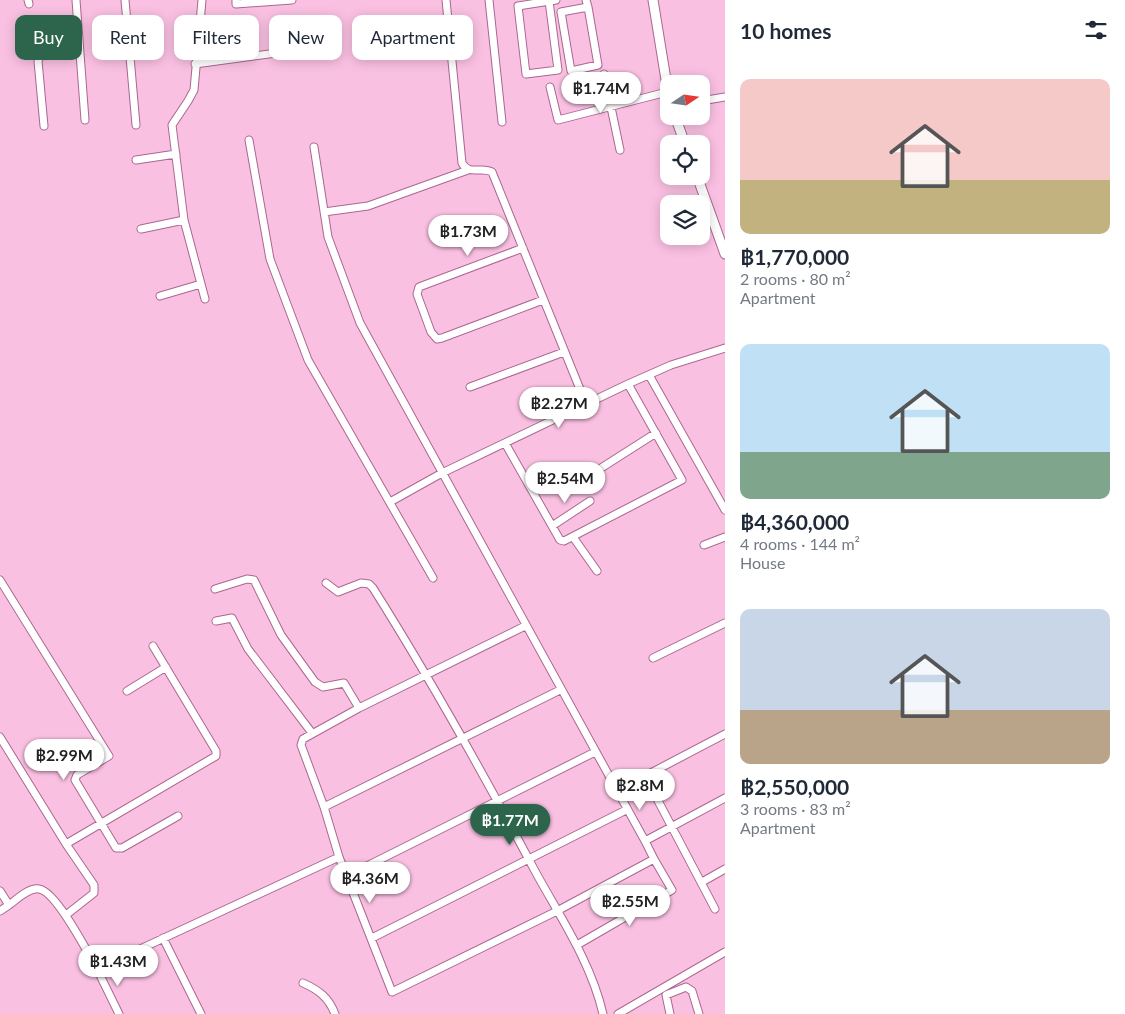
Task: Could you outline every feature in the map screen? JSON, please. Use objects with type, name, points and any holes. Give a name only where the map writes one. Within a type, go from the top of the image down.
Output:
[{"type":"street","points":[[76,0],[77,15]]},
{"type":"street","points":[[126,0],[136,124]]},
{"type":"street","points":[[202,0],[194,90],[172,125],[184,220],[204,299]]},
{"type":"street","points":[[236,0],[236,4],[292,0]]},
{"type":"street","points":[[446,0],[462,163],[468,170]]},
{"type":"street","points":[[489,0],[502,122]]},
{"type":"street","points":[[654,0],[665,75]]},
{"type":"street","points":[[552,1],[558,70],[526,74],[518,6],[552,1]]},
{"type":"street","points":[[587,4],[598,65],[571,71],[561,12],[587,4]]},
{"type":"street","points":[[195,64],[269,54]]},
{"type":"street","points":[[38,60],[44,126]]},
{"type":"street","points":[[81,60],[86,120]]},
{"type":"street","points":[[604,74],[620,150]]},
{"type":"street","points":[[550,87],[558,120],[660,97]]},
{"type":"street","points":[[710,100],[725,97]]},
{"type":"street","points":[[249,140],[270,259],[308,360],[433,578]]},
{"type":"street","points":[[314,147],[330,245],[360,323],[626,810],[672,890],[577,945]]},
{"type":"street","points":[[136,160],[176,154]]},
{"type":"street","points":[[324,212],[368,206],[468,170],[487,169],[492,172],[586,404]]},
{"type":"street","points":[[700,185],[725,254]]},
{"type":"street","points":[[141,229],[184,220]]},
{"type":"street","points":[[523,248],[419,287],[416,294],[431,332],[437,339],[543,300]]},
{"type":"street","points":[[160,296],[201,284]]},
{"type":"street","points":[[390,502],[442,473],[628,384],[671,365],[725,348]]},
{"type":"street","points":[[470,387],[564,352]]},
{"type":"street","points":[[649,375],[725,510]]},
{"type":"street","points":[[505,443],[562,542],[573,537],[681,483],[682,477],[628,384]]},
{"type":"street","points":[[598,470],[656,433]]},
{"type":"street","points":[[552,526],[590,500]]},
{"type":"street","points":[[573,537],[597,571]]},
{"type":"street","points":[[704,545],[725,537]]},
{"type":"street","points":[[215,589],[247,579],[254,580],[281,634],[315,682],[323,687],[344,683],[359,708]]},
{"type":"street","points":[[0,580],[109,756],[78,775],[75,780],[118,849],[178,816]]},
{"type":"street","points":[[326,583],[338,592],[361,583],[370,584],[428,675],[577,945],[599,995],[603,1014]]},
{"type":"street","points":[[216,621],[232,618],[248,649],[312,733]]},
{"type":"street","points":[[653,658],[725,624]]},
{"type":"street","points":[[525,626],[359,708],[303,739],[301,745],[340,857],[392,992],[557,911],[654,859]]},
{"type":"street","points":[[66,844],[100,822],[216,756],[216,751],[153,646]]},
{"type":"street","points":[[127,691],[166,667]]},
{"type":"street","points":[[324,807],[560,690]]},
{"type":"street","points":[[715,909],[645,776],[725,734]]},
{"type":"street","points":[[0,737],[95,889],[94,893],[66,915]]},
{"type":"street","points":[[347,876],[595,752]]},
{"type":"street","points":[[645,842],[725,798]]},
{"type":"street","points":[[372,938],[626,810]]},
{"type":"street","points":[[96,969],[340,857]]},
{"type":"street","points":[[702,882],[725,869]]},
{"type":"street","points":[[0,911],[38,888],[43,890],[66,915],[119,1014]]},
{"type":"street","points":[[0,891],[9,905]]},
{"type":"street","points":[[163,938],[201,1014]]},
{"type":"street","points":[[618,1014],[725,952]]},
{"type":"street","points":[[304,983],[317,989],[326,997],[335,1014]]},
{"type":"street","points":[[670,1014],[666,995],[686,987],[692,991],[699,1014]]}]
